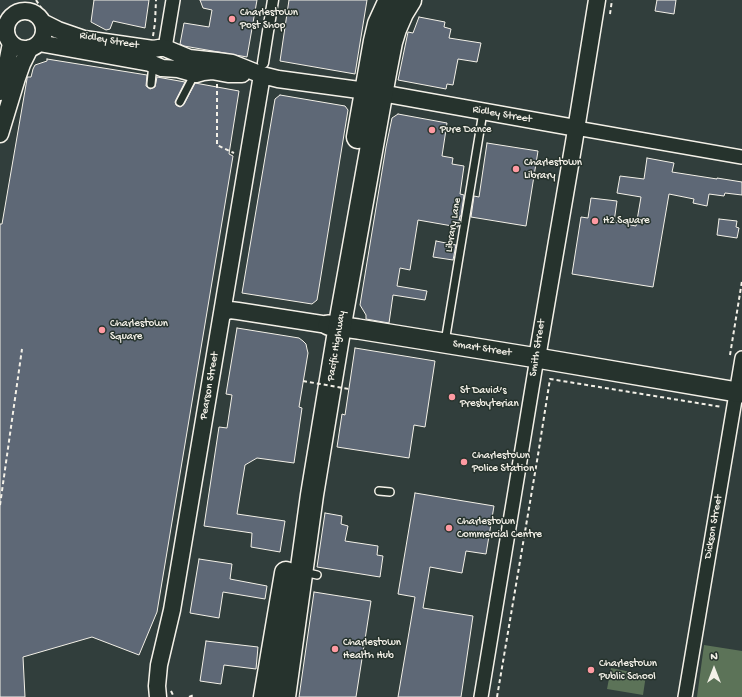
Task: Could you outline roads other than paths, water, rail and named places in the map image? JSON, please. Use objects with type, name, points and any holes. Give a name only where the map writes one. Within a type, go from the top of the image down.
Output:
[{"type":"highway","name":"Pacific Highway","points":[[265,697],[303,477],[334,326],[374,92],[375,41],[379,24],[390,0]]},
{"type":"highway","name":"Pacific Highway","points":[[374,92],[402,13],[410,0]]},
{"type":"highway","name":"Pacific Highway","points":[[284,697],[309,573],[314,488],[334,326]]},
{"type":"main road","name":"Smart Street","points":[[334,326],[739,392]]},
{"type":"street","points":[[155,52],[173,0]]},
{"type":"street","points":[[262,69],[273,0]]},
{"type":"street","name":"Smith Street","points":[[481,697],[597,0]]},
{"type":"street","points":[[18,6],[25,11],[44,17],[44,35],[42,40],[34,46],[26,49],[11,43],[7,33],[8,22],[15,14],[18,6]]},
{"type":"street","name":"Ridley Street","points":[[44,17],[58,30],[84,39],[189,58],[196,68],[203,72],[228,74],[262,69],[278,79],[374,92],[742,157]]},
{"type":"street","points":[[0,92],[11,43]]},
{"type":"street","points":[[0,134],[22,64],[34,46]]},
{"type":"street","name":"Ridley Street","points":[[34,46],[155,52]]},
{"type":"street","name":"Pearson Street","points":[[164,694],[157,686],[159,665],[172,610],[262,69]]},
{"type":"street","name":"Smart Street","points":[[222,313],[230,310],[334,326]]},
{"type":"street","name":"Dickson Street","points":[[685,697],[739,392],[742,358]]},
{"type":"lane","points":[[151,84],[155,52]]},
{"type":"lane","points":[[180,102],[196,68]]},
{"type":"lane","name":"Library Lane","points":[[445,343],[484,112]]},
{"type":"lane","points":[[379,491],[390,492]]},
{"type":"place","name":"Charlestown Post Shop","points":[[232,19]]},
{"type":"place","name":"Pure Dance","points":[[432,130]]},
{"type":"place","name":"Charlestown Library","points":[[516,169]]},
{"type":"place","name":"H2 Square","points":[[595,221]]},
{"type":"place","name":"Charlestown Square","points":[[102,330]]},
{"type":"place","name":"St David’s Presbyterian","points":[[452,397]]},
{"type":"place","name":"Charlestown Police Station","points":[[464,462]]},
{"type":"place","name":"Charlestown Commercial Centre","points":[[449,528]]},
{"type":"place","name":"Charlestown Health Hub","points":[[335,649]]},
{"type":"place","name":"Charlestown Public School","points":[[591,670]]}]
